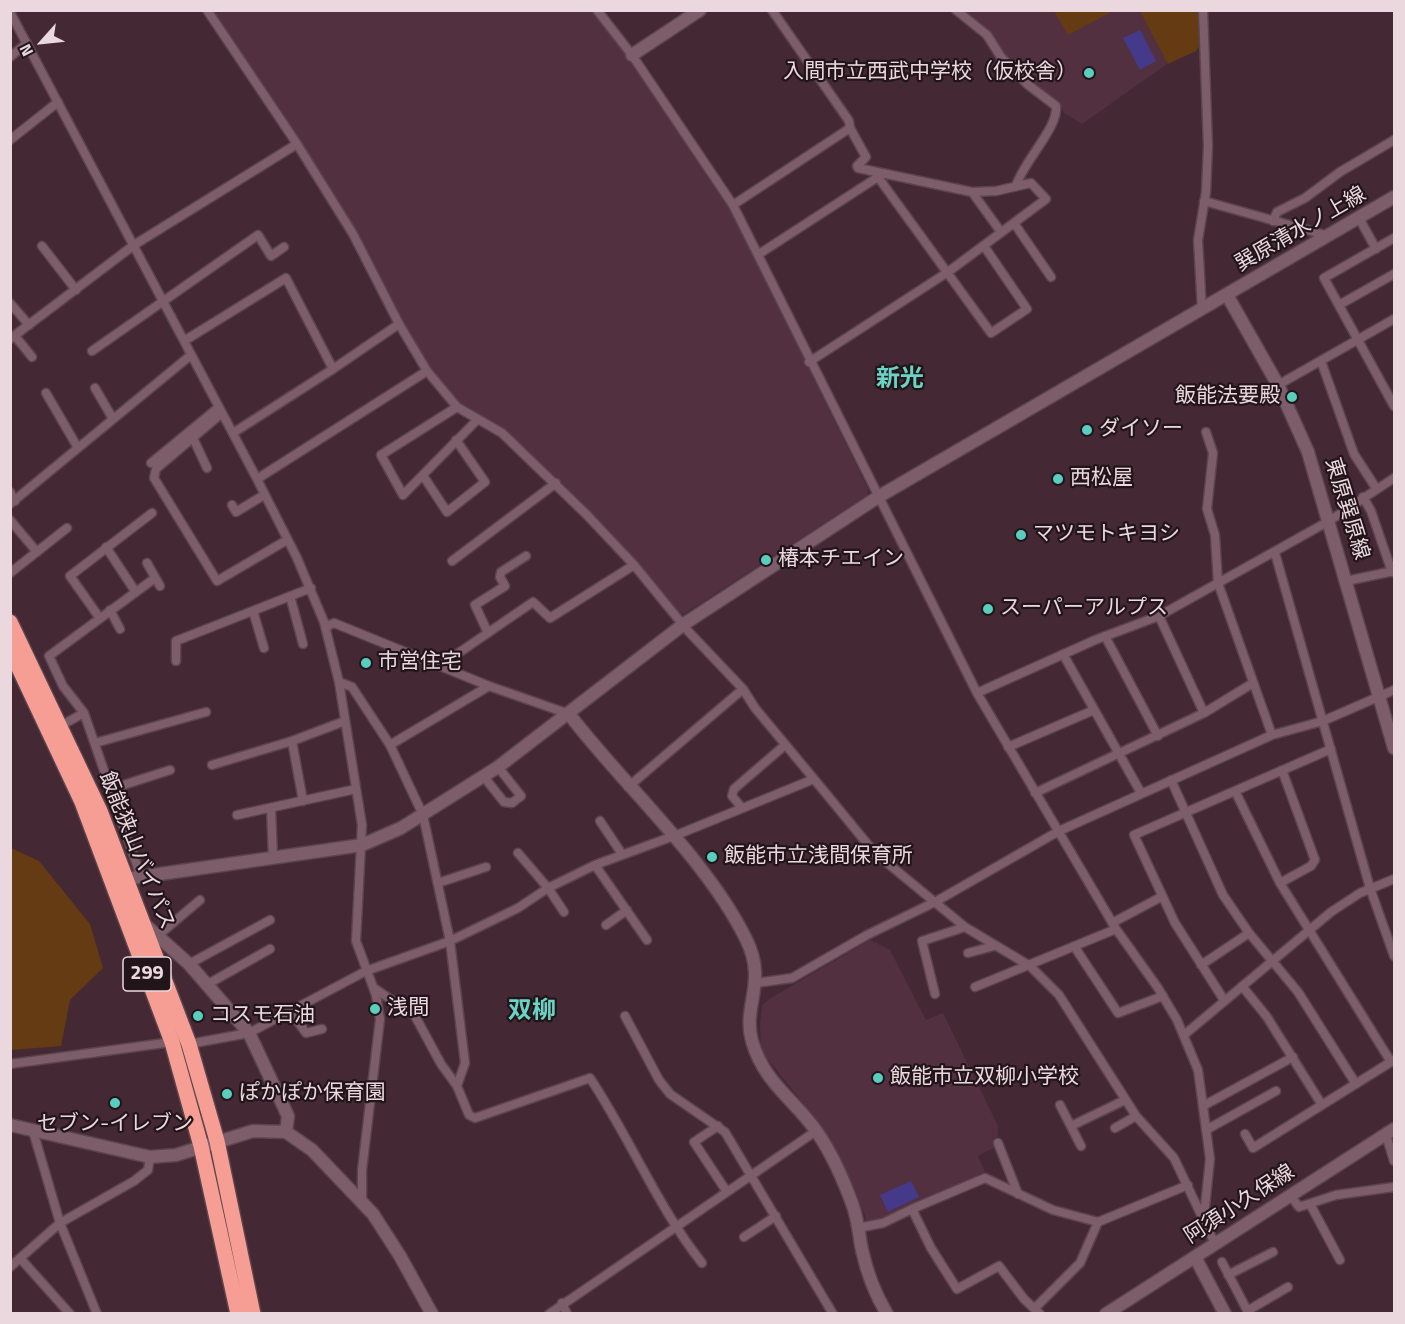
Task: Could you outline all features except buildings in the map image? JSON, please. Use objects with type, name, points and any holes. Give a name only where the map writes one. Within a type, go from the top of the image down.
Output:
[{"type":"highway","name":"飯能狭山バイパス","points":[[10,622],[100,811],[128,879],[189,1044],[217,1141],[253,1314]]},
{"type":"highway","name":"飯能狭山バイパス","points":[[10,649],[82,802],[128,879],[201,1146],[238,1314]]},
{"type":"street","points":[[207,10],[297,144],[353,234],[399,324],[427,371],[457,407],[502,434],[556,483],[634,565],[743,689],[785,745],[874,852],[965,927],[1030,966],[1065,1002],[1136,1116],[1174,1158],[1204,1216],[1215,1244]]},
{"type":"street","points":[[597,10],[632,55],[733,205],[759,254],[809,362],[977,693],[1114,926],[1163,996],[1184,1035],[1198,1070],[1210,1159],[1204,1216]]},
{"type":"street","points":[[632,55],[700,10]]},
{"type":"street","points":[[772,10],[849,121],[850,128],[867,157],[857,166],[858,168],[880,176],[938,183],[972,192],[996,191],[1031,183],[1046,199],[948,272],[809,362]]},
{"type":"street","points":[[956,10],[987,35],[1001,57],[1027,84],[1056,106],[1057,112],[1050,128],[1029,158],[1016,186]]},
{"type":"street","points":[[1202,310],[1198,240],[1204,201],[1208,146],[1203,10]]},
{"type":"street","points":[[10,12],[257,479],[310,588],[326,627],[339,682],[362,844],[356,933],[366,971],[374,988],[380,1036],[362,1170],[362,1201]]},
{"type":"street","points":[[10,57],[27,43]]},
{"type":"street","points":[[10,140],[58,102]]},
{"type":"street","points":[[733,205],[850,128]]},
{"type":"street","points":[[1273,221],[1277,212],[1305,198],[1340,172],[1395,140]]},
{"type":"street","points":[[32,357],[13,338],[134,245],[297,144]]},
{"type":"street","points":[[759,254],[880,176]]},
{"type":"street","points":[[880,176],[991,333],[1027,309],[984,246]]},
{"type":"street","points":[[972,192],[1001,232]]},
{"type":"street","name":"巽原清水ノ上線","points":[[128,879],[362,844],[380,838],[423,815],[498,767],[684,624],[878,497],[1395,197]]},
{"type":"street","points":[[1204,201],[1329,236]]},
{"type":"street","points":[[1359,218],[1376,249]]},
{"type":"street","points":[[1014,223],[1051,277]]},
{"type":"street","points":[[92,351],[163,299],[258,235],[271,256],[284,247]]},
{"type":"street","points":[[1395,238],[1324,278],[1395,406]]},
{"type":"street","points":[[42,246],[76,290]]},
{"type":"street","points":[[1339,305],[1395,274]]},
{"type":"street","points":[[184,341],[286,278],[333,369]]},
{"type":"street","name":"東原巽原線","points":[[1227,295],[1278,385],[1308,452],[1395,748]]},
{"type":"street","points":[[10,303],[28,326]]},
{"type":"street","points":[[1278,385],[1395,319]]},
{"type":"street","points":[[233,433],[399,324]]},
{"type":"street","points":[[10,492],[13,503],[191,355]]},
{"type":"street","points":[[1321,361],[1354,454],[1376,488]]},
{"type":"street","points":[[257,479],[427,371]]},
{"type":"street","points":[[95,388],[113,419]]},
{"type":"street","points":[[46,393],[78,448]]},
{"type":"street","points":[[457,407],[381,455],[403,495],[424,477],[477,420]]},
{"type":"street","points":[[221,410],[193,438],[156,469],[154,478],[217,581],[287,540]]},
{"type":"street","points":[[151,463],[221,410]]},
{"type":"street","points":[[1206,432],[1213,453],[1207,509],[1215,535],[1218,583],[1272,735]]},
{"type":"street","points":[[193,438],[207,468]]},
{"type":"street","points":[[424,477],[447,512],[485,482],[456,440]]},
{"type":"street","points":[[977,693],[1063,654],[1159,616],[1275,553],[1395,478]]},
{"type":"street","points":[[452,561],[556,483]]},
{"type":"street","points":[[232,505],[236,512],[264,495]]},
{"type":"street","points":[[1347,581],[1393,572],[1371,511],[1363,498]]},
{"type":"street","points":[[99,617],[70,576],[152,513]]},
{"type":"street","points":[[10,520],[37,552]]},
{"type":"street","points":[[10,573],[67,528]]},
{"type":"street","points":[[106,547],[135,591]]},
{"type":"street","points":[[1275,553],[1370,888],[1395,956]]},
{"type":"street","points":[[488,633],[475,605],[505,586],[500,577],[501,572],[525,556]]},
{"type":"street","points":[[128,879],[116,803],[84,712],[63,686],[48,656],[135,591],[158,582],[147,563]]},
{"type":"street","points":[[441,665],[532,602],[550,618],[634,565]]},
{"type":"street","points":[[176,661],[176,641],[310,588]]},
{"type":"street","points":[[290,596],[303,644]]},
{"type":"street","points":[[110,610],[120,629]]},
{"type":"street","points":[[253,610],[264,648]]},
{"type":"street","points":[[1159,616],[1204,713]]},
{"type":"street","points":[[326,627],[334,623],[489,686],[569,714],[672,837],[721,899],[754,955],[756,983],[751,1038],[757,1055],[764,1073],[816,1131],[841,1178],[853,1207],[871,1282],[887,1314]]},
{"type":"street","points":[[1106,636],[1158,736]]},
{"type":"street","points":[[1063,654],[1141,793]]},
{"type":"street","points":[[339,682],[352,687],[390,745],[423,815],[450,941],[465,1063],[457,1086]]},
{"type":"street","points":[[1035,793],[1204,713],[1253,683]]},
{"type":"street","points":[[390,745],[489,686]]},
{"type":"street","points":[[628,786],[743,689]]},
{"type":"street","points":[[756,983],[792,978],[867,935],[935,902],[1059,831],[1141,793],[1272,735],[1323,721],[1395,690]]},
{"type":"street","points":[[1008,747],[1094,710]]},
{"type":"street","points":[[60,726],[84,712]]},
{"type":"street","points":[[95,743],[206,712]]},
{"type":"street","points":[[212,765],[292,741],[345,720]]},
{"type":"street","points":[[292,741],[303,801]]},
{"type":"street","points":[[742,808],[732,795],[734,789],[785,745]]},
{"type":"street","points":[[1224,1000],[1161,897],[1134,835],[1331,749]]},
{"type":"street","points":[[484,777],[504,802],[512,803],[521,796],[498,767]]},
{"type":"street","points":[[1280,883],[1311,866],[1315,860],[1282,770]]},
{"type":"street","points":[[111,789],[170,771]]},
{"type":"street","points":[[189,1044],[249,1034],[366,971],[450,941],[518,908],[548,888],[595,865],[672,837],[814,779]]},
{"type":"street","points":[[1172,780],[1211,874],[1249,933],[1298,992],[1356,1084]]},
{"type":"street","points":[[237,815],[356,789]]},
{"type":"street","points":[[1234,791],[1280,883],[1393,1061],[1253,1148],[1245,1134]]},
{"type":"street","points":[[100,811],[116,803]]},
{"type":"street","points":[[271,808],[273,857]]},
{"type":"street","points":[[600,821],[622,854]]},
{"type":"street","points":[[518,853],[548,888],[564,912]]},
{"type":"street","points":[[595,865],[647,940]]},
{"type":"street","points":[[438,883],[486,867]]},
{"type":"street","points":[[1184,1035],[1346,900],[1395,879]]},
{"type":"street","points":[[975,987],[1074,946],[1114,926],[1161,897]]},
{"type":"street","points":[[161,933],[200,900]]},
{"type":"street","points":[[606,925],[627,910]]},
{"type":"street","points":[[189,964],[270,920]]},
{"type":"street","points":[[142,922],[189,964],[249,1034],[288,1116],[286,1131]]},
{"type":"street","points":[[935,994],[922,941],[965,927]]},
{"type":"street","points":[[1202,965],[1249,933]]},
{"type":"street","points":[[968,954],[994,946]]},
{"type":"street","points":[[1074,946],[1118,1013],[1163,996]]},
{"type":"street","points":[[208,984],[270,949]]},
{"type":"street","points":[[1242,986],[1293,1057],[1322,1105]]},
{"type":"street","points":[[374,988],[406,1007],[415,1016],[441,1064],[457,1086],[469,1115],[475,1118],[590,1078],[614,1114],[675,1229],[702,1263]]},
{"type":"street","points":[[296,1010],[298,1022],[306,1033],[322,1029]]},
{"type":"street","points":[[624,1016],[659,1080],[670,1094],[725,1132],[833,1314]]},
{"type":"street","points":[[10,1064],[172,1042]]},
{"type":"street","points":[[1203,1106],[1293,1057]]},
{"type":"street","points":[[1206,1130],[1276,1091]]},
{"type":"street","points":[[1071,1126],[1125,1100]]},
{"type":"street","points":[[1060,1105],[1081,1146]]},
{"type":"street","points":[[1115,1128],[1136,1116]]},
{"type":"street","points":[[10,1125],[150,1157],[176,1155],[262,1129],[286,1131],[312,1150],[362,1201],[386,1233],[432,1314]]},
{"type":"street","points":[[718,1126],[694,1142],[727,1192]]},
{"type":"street","points":[[33,1131],[60,1222],[97,1314]]},
{"type":"street","points":[[549,1314],[816,1131]]},
{"type":"street","points":[[1390,1132],[1395,1161]]},
{"type":"street","name":"阿須小久保線","points":[[1106,1314],[1390,1132]]},
{"type":"street","points":[[998,1143],[1018,1194]]},
{"type":"street","points":[[10,1267],[60,1222],[134,1181],[148,1170],[150,1157]]},
{"type":"street","points":[[858,1228],[883,1223],[980,1178],[1053,1210],[1098,1222],[1188,1185]]},
{"type":"street","points":[[1291,1196],[1299,1207],[1336,1195],[1395,1186]]},
{"type":"street","points":[[1310,1204],[1340,1260]]},
{"type":"street","points":[[912,1209],[931,1248],[957,1289],[999,1266],[1024,1299],[1037,1311],[1080,1263],[1098,1222]]},
{"type":"street","points":[[744,1237],[776,1216]]},
{"type":"street","points":[[1228,1275],[1273,1252]]},
{"type":"street","points":[[1195,1257],[1225,1314]]},
{"type":"street","points":[[20,1258],[70,1314]]},
{"type":"street","points":[[1222,1262],[1248,1312],[1288,1287]]},
{"type":"street","points":[[562,1303],[567,1314]]},
{"type":"shaded area","name":"椿本チエイン","points":[[211,11],[593,11],[629,58],[730,209],[868,489],[867,495],[684,614],[679,612],[604,525],[511,437],[465,410],[438,380],[412,345],[358,240]]},
{"type":"shaded area","name":"入間市立西武中学校（仮校舎）","points":[[961,11],[1200,11],[1200,46],[1196,51],[1170,62],[1082,124],[1064,113],[1059,103],[1029,81]]},
{"type":"shaded area","points":[[1054,11],[1113,11],[1068,35]]},
{"type":"shaded area","points":[[1140,11],[1200,11],[1199,46],[1196,51],[1168,64]]},
{"type":"shaded area","points":[[1140,30],[1156,61],[1140,70],[1123,38]]},
{"type":"shaded area","points":[[11,848],[39,861],[90,924],[103,968],[70,1000],[61,1046],[11,1050]]},
{"type":"shaded area","name":"飯能市立双柳小学校","points":[[870,940],[890,950],[926,1020],[943,1013],[998,1126],[997,1146],[978,1156],[985,1172],[881,1220],[868,1223],[849,1176],[823,1128],[766,1057],[761,1047],[760,1027],[762,1005]]},
{"type":"shaded area","points":[[911,1181],[919,1197],[888,1212],[880,1195]]},
{"type":"place","name":"入間市立西武中学校（仮校舎）","points":[[1089,73]]},
{"type":"place","name":"飯能法要殿","points":[[1292,397]]},
{"type":"place","name":"ダイソー","points":[[1087,430]]},
{"type":"place","name":"西松屋","points":[[1058,479]]},
{"type":"place","name":"マツモトキヨシ","points":[[1021,535]]},
{"type":"place","name":"椿本チエイン","points":[[766,560]]},
{"type":"place","name":"スーパーアルプス","points":[[988,609]]},
{"type":"place","name":"市営住宅","points":[[366,663]]},
{"type":"place","name":"飯能市立浅間保育所","points":[[712,857]]},
{"type":"place","name":"浅間","points":[[375,1009]]},
{"type":"place","name":"コスモ石油","points":[[198,1016]]},
{"type":"place","name":"飯能市立双柳小学校","points":[[878,1078]]},
{"type":"place","name":"ぽかぽか保育園","points":[[227,1094]]},
{"type":"place","name":"セブン-イレブン","points":[[115,1103]]},
{"type":"district","name":"新光","points":[[900,380]]},
{"type":"district","name":"双柳","points":[[532,1012]]}]
